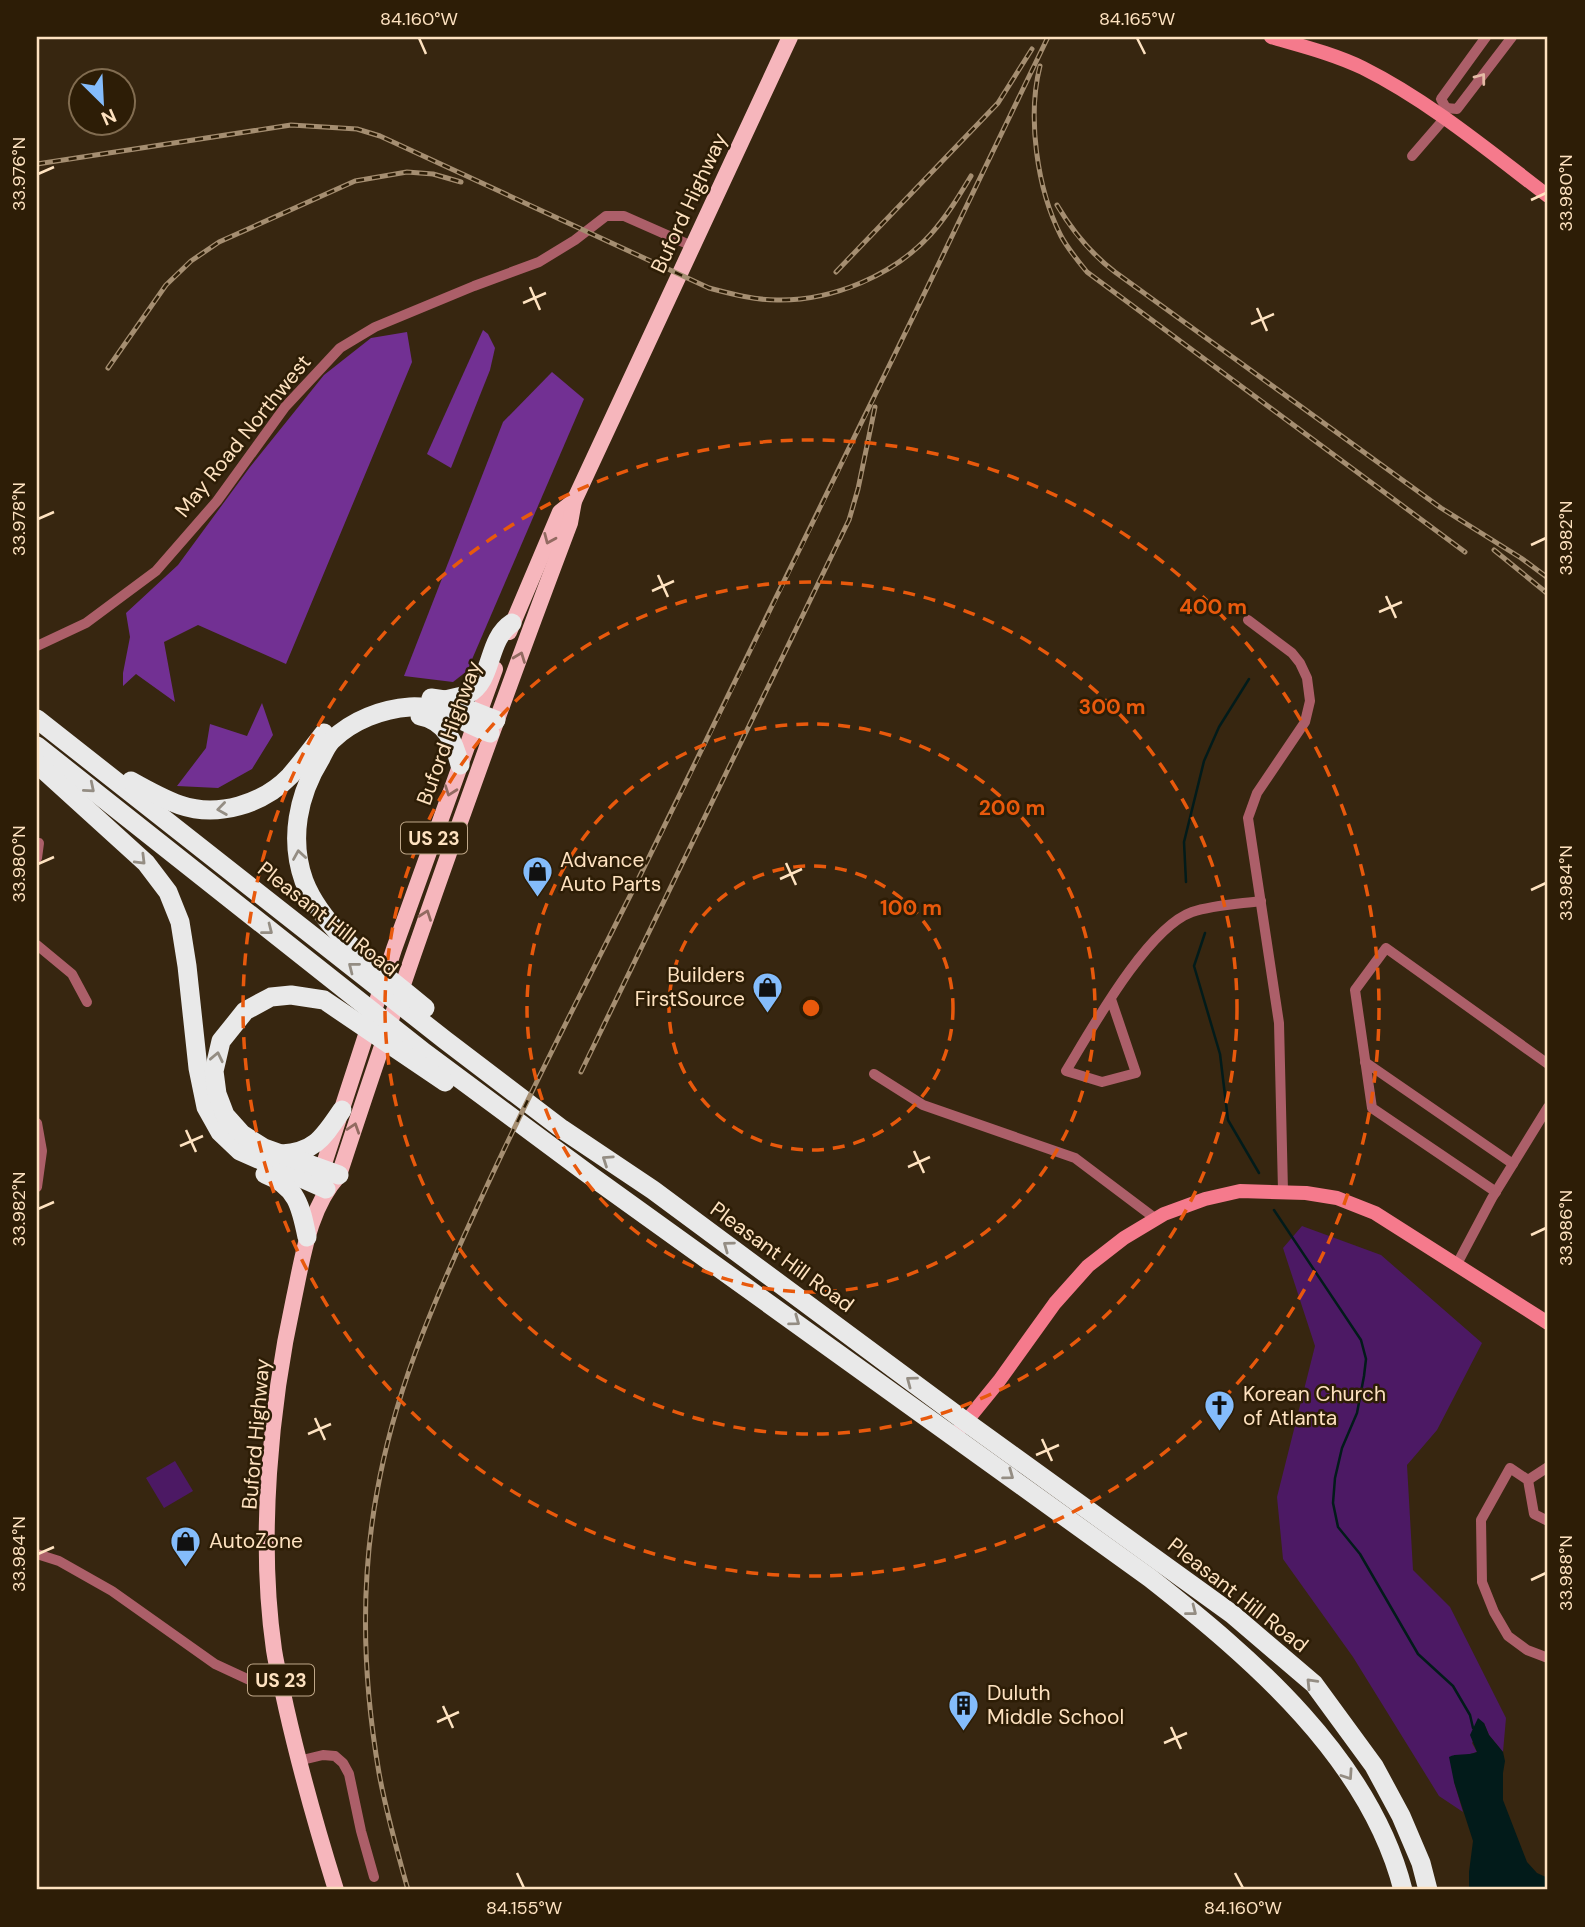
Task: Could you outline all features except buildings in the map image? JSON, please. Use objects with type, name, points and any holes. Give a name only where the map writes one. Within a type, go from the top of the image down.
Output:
[{"type":"highway","points":[[88,759],[183,806],[210,810],[255,801],[272,792],[290,776],[327,729],[351,711],[376,701],[404,696],[445,699],[467,694],[480,684],[501,630],[512,623]]},
{"type":"highway","points":[[445,699],[484,723]]},
{"type":"highway","points":[[484,723],[435,709],[410,707],[378,713],[354,724],[331,741],[309,777],[298,811],[296,835],[304,881],[320,911],[341,935],[562,1129]]},
{"type":"highway","points":[[309,777],[338,743],[359,728],[379,719],[408,714],[425,717],[441,726],[450,735],[460,765]]},
{"type":"highway","name":"Pleasant Hill Road","points":[[38,719],[445,1040],[562,1129],[653,1190],[1217,1631],[1269,1677],[1334,1753],[1376,1816],[1403,1890]]},
{"type":"highway","name":"Pleasant Hill Road","points":[[37,746],[425,1053],[591,1176],[1232,1614],[1314,1684],[1379,1776],[1401,1816],[1428,1890]]},
{"type":"highway","points":[[37,764],[146,863],[168,892],[180,922],[205,1107],[220,1132],[240,1151],[329,1178]]},
{"type":"highway","points":[[187,966],[183,1033],[193,1097],[202,1125],[216,1143],[235,1160],[278,1178],[289,1189],[300,1203],[307,1237]]},
{"type":"highway","points":[[329,1178],[242,1135],[225,1115],[217,1094],[214,1071],[221,1041],[245,1011],[271,997],[291,995],[324,1000],[534,1143],[591,1176]]},
{"type":"highway","points":[[280,1154],[305,1150],[316,1144],[342,1110]]},
{"type":"main road","name":"Buford Highway","points":[[329,1178],[342,1110],[394,949],[460,765],[484,723],[570,523],[574,501],[790,37]]},
{"type":"main road","name":"Buford Highway","points":[[336,1890],[298,1761],[274,1651],[266,1565],[278,1390],[290,1313],[307,1237],[377,1064],[484,723],[512,623],[560,512],[574,501]]},
{"type":"street","points":[[1271,37],[1322,51],[1360,66],[1444,114],[1548,196]]},
{"type":"street","points":[[1444,114],[1441,99],[1486,37]]},
{"type":"street","points":[[1412,156],[1444,114],[1457,109],[1512,37]]},
{"type":"street","name":"May Road Northwest","points":[[37,646],[86,623],[156,571],[217,501],[285,407],[340,348],[375,327],[540,262],[606,216],[624,216],[692,246]]},
{"type":"street","points":[[1248,620],[1292,653],[1300,663],[1307,678],[1311,701],[1305,722],[1257,793],[1248,818],[1279,1023],[1283,1191]]},
{"type":"street","points":[[37,858],[38,843]]},
{"type":"street","points":[[1111,999],[1136,1073],[1101,1082],[1066,1071],[1111,999],[1138,957],[1177,920],[1191,913],[1261,901]]},
{"type":"street","points":[[37,945],[72,974],[87,1002]]},
{"type":"street","points":[[1496,1192],[1372,1108],[1354,990],[1387,948],[1548,1064]]},
{"type":"street","points":[[1365,1062],[1513,1164]]},
{"type":"street","points":[[874,1074],[923,1105],[1075,1158],[1156,1219]]},
{"type":"street","points":[[1457,1264],[1496,1192],[1548,1107]]},
{"type":"street","points":[[37,1123],[42,1151],[37,1187]]},
{"type":"street","points":[[960,1428],[999,1381],[1055,1303],[1088,1266],[1124,1238],[1156,1219],[1205,1199],[1240,1191],[1283,1191],[1337,1198],[1375,1213],[1548,1323]]},
{"type":"street","points":[[1528,1480],[1548,1467]]},
{"type":"street","points":[[1548,1521],[1534,1514],[1528,1480],[1510,1468],[1481,1520],[1482,1581],[1494,1612],[1508,1636],[1527,1650],[1548,1658]]},
{"type":"street","points":[[37,1554],[59,1561],[112,1591],[215,1664],[258,1684],[281,1681]]},
{"type":"street","points":[[298,1761],[323,1755],[335,1756],[343,1763],[349,1774],[374,1877]]},
{"type":"shaded area","points":[[483,330],[495,348],[490,370],[451,468],[427,454]]},
{"type":"shaded area","points":[[407,332],[412,362],[286,664],[198,625],[164,642],[175,702],[136,674],[123,686],[130,637],[126,613],[178,565],[250,467],[324,375],[371,338]]},
{"type":"shaded area","points":[[552,372],[584,399],[467,671],[453,682],[404,676],[503,422]]},
{"type":"shaded area","points":[[262,703],[273,735],[252,769],[218,788],[177,786],[206,748],[210,724],[247,736]]},
{"type":"shaded area","points":[[1302,1226],[1381,1255],[1482,1343],[1437,1430],[1407,1465],[1413,1570],[1450,1607],[1506,1718],[1503,1752],[1489,1735],[1484,1723],[1472,1743],[1477,1752],[1464,1756],[1454,1755],[1454,1782],[1463,1812],[1439,1796],[1353,1657],[1283,1559],[1277,1497],[1315,1346],[1283,1248]]},
{"type":"shaded area","points":[[175,1461],[193,1491],[164,1508],[146,1478]]},
{"type":"water","points":[[1478,1718],[1503,1752],[1503,1800],[1527,1862],[1537,1873],[1548,1878],[1548,1890],[1469,1890],[1473,1841],[1449,1757],[1477,1752],[1470,1735]]},
{"type":"waterway","points":[[1186,882],[1184,842],[1204,761],[1219,727],[1249,679]]},
{"type":"waterway","points":[[1205,933],[1194,966],[1220,1054],[1228,1120],[1259,1173]]},
{"type":"waterway","points":[[1274,1210],[1361,1340],[1366,1359],[1357,1413],[1342,1448],[1335,1478],[1333,1503],[1338,1527],[1360,1554],[1418,1654],[1453,1686],[1470,1715],[1473,1728]]},
{"type":"railway","points":[[408,1890],[379,1773],[367,1667],[366,1597],[377,1492],[393,1422],[414,1356],[454,1258],[508,1141],[738,677],[1048,37]]},
{"type":"railway","points":[[836,272],[998,103],[1032,49]]},
{"type":"railway","points":[[1040,66],[1034,107],[1040,175],[1061,236],[1087,272],[1465,552]]},
{"type":"railway","points":[[37,164],[291,125],[357,129],[380,136],[709,288],[751,298],[777,300],[819,296],[841,290],[861,283],[899,262],[937,227],[971,176]]},
{"type":"railway","points":[[108,368],[166,285],[191,261],[219,242],[355,181],[407,172],[433,174],[461,182]]},
{"type":"railway","points":[[1057,205],[1083,242],[1115,272],[1441,508],[1548,578]]},
{"type":"railway","points":[[581,1072],[849,520],[875,407]]},
{"type":"railway","points":[[1494,550],[1548,594]]},
{"type":"place","name":"Advance Auto Parts","points":[[537,899]]},
{"type":"place","name":"Builders FirstSource","points":[[768,1014]]},
{"type":"place","name":"Korean Church of Atlanta","points":[[1220,1433]]},
{"type":"place","name":"AutoZone","points":[[186,1568]]},
{"type":"place","name":"Duluth Middle School","points":[[964,1732]]}]
